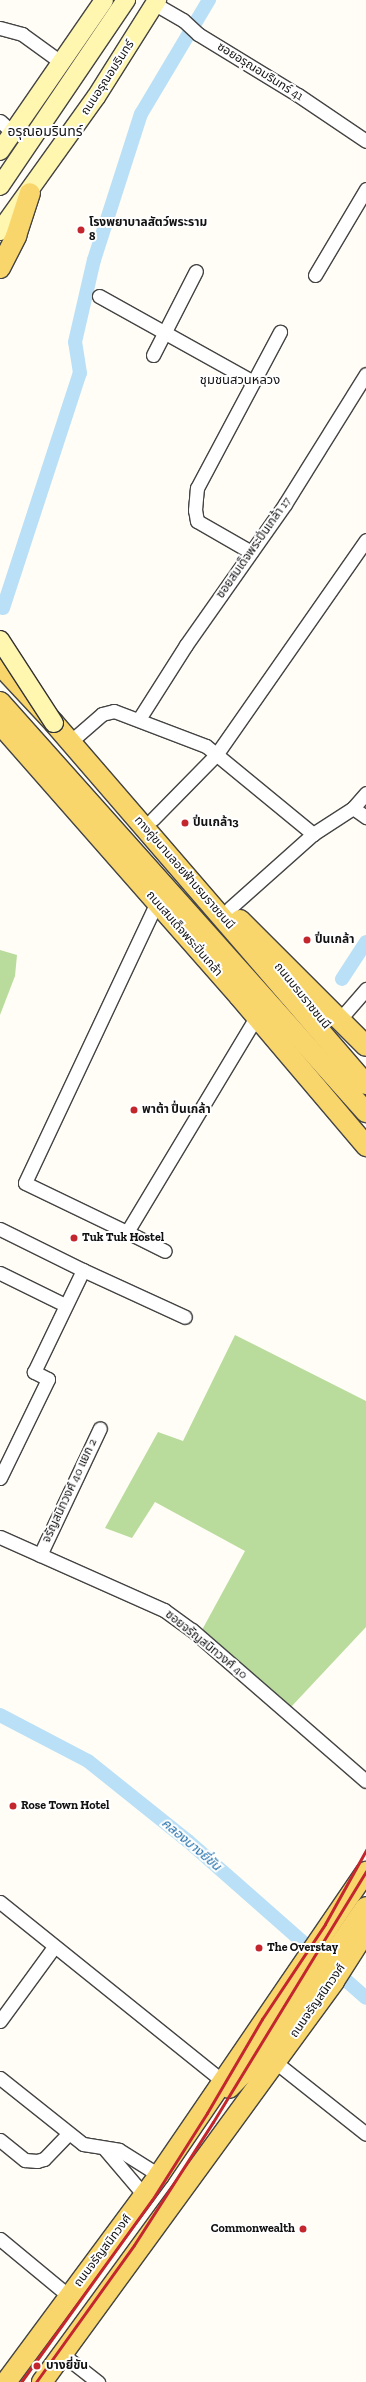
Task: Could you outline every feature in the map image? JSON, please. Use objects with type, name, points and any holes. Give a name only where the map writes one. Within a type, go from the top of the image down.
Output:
[{"type":"main road","points":[[0,151],[104,0]]},
{"type":"main road","points":[[0,186],[126,0]]},
{"type":"main road","name":"ถนนอรุณอมรินทร์","points":[[0,231],[30,193],[96,97],[156,2]]},
{"type":"main road","points":[[0,268],[16,236],[30,193]]},
{"type":"main road","points":[[0,640],[54,723]]},
{"type":"main road","points":[[0,645],[234,913],[365,1042]]},
{"type":"main road","name":"ทางคู่ขนานลอยฟ้าบรมราชชนนี","points":[[0,665],[54,723],[366,1084]]},
{"type":"main road","name":"ทางคู่ขนานลอยฟ้าบรมราชชนนี","points":[[0,702],[366,1112]]},
{"type":"main road","points":[[0,711],[39,747]]},
{"type":"main road","name":"ถนนสมเด็จพระปิ่นเกล้า","points":[[0,724],[239,996],[366,1146]]},
{"type":"main road","name":"ถนนบรมราชชนนี","points":[[234,913],[366,1074]]},
{"type":"main road","points":[[239,996],[306,1058],[366,1123]]},
{"type":"main road","name":"ถนนจรัญสนิทวงศ์","points":[[6,2382],[159,2175],[366,1872]]},
{"type":"main road","name":"ถนนจรัญสนิทวงศ์","points":[[42,2382],[226,2127],[270,2056],[340,1957],[366,1907]]},
{"type":"main road","name":"ถนนจรัญสนิทวงศ์","points":[[340,1957],[366,1931]]},
{"type":"main road","name":"ถนนจรัญสนิทวงศ์","points":[[198,2119],[270,2056]]},
{"type":"street","name":"ซอยอรุณอมรินทร์ 41","points":[[156,2],[193,29],[366,141]]},
{"type":"street","points":[[0,28],[22,34],[62,63]]},
{"type":"street","points":[[0,121],[13,133]]},
{"type":"street","points":[[315,275],[366,189]]},
{"type":"street","points":[[153,355],[163,331],[196,271]]},
{"type":"street","points":[[99,296],[252,381]]},
{"type":"street","points":[[251,552],[197,521],[195,510],[197,488],[252,381],[280,332]]},
{"type":"street","name":"ซอยสมเด็จพระปิ่นเกล้า 17","points":[[139,719],[186,645],[285,504],[366,374]]},
{"type":"street","points":[[153,819],[216,754],[366,540]]},
{"type":"street","points":[[78,735],[102,714],[114,711],[139,719],[206,746],[314,834]]},
{"type":"street","points":[[234,913],[314,834],[353,808],[366,793]]},
{"type":"street","points":[[353,808],[366,817]]},
{"type":"street","points":[[157,902],[25,1183],[164,1251]]},
{"type":"street","points":[[340,1019],[366,989]]},
{"type":"street","points":[[127,1232],[256,1017]]},
{"type":"street","points":[[0,1229],[83,1270],[185,1317]]},
{"type":"street","points":[[0,1478],[48,1379],[34,1372],[83,1270]]},
{"type":"street","points":[[0,1273],[65,1305]]},
{"type":"street","name":"จรัญสนิทวงศ์ 40 แยก 2","points":[[40,1555],[100,1428]]},
{"type":"street","name":"ซอยจรัญสนิทวงศ์ 40","points":[[2,1541],[40,1555],[164,1610],[192,1630],[366,1781]]},
{"type":"street","points":[[0,1902],[54,1948],[223,2081]]},
{"type":"street","points":[[0,2021],[54,1948]]},
{"type":"street","points":[[270,2056],[366,2134]]},
{"type":"street","points":[[0,2078],[68,2134],[86,2146],[125,2152],[159,2175]]},
{"type":"street","points":[[0,2140],[25,2160],[37,2161],[44,2158],[68,2134]]},
{"type":"street","points":[[104,2148],[144,2195]]},
{"type":"street","points":[[0,2239],[69,2296]]},
{"type":"street","points":[[62,2354],[98,2382]]},
{"type":"green space","points":[[0,950],[17,955],[15,976],[0,1015]]},
{"type":"green space","points":[[235,1335],[366,1401],[366,1627],[291,1707],[202,1630],[245,1551],[155,1502],[132,1538],[105,1528],[158,1432],[183,1441]]},
{"type":"waterway","points":[[3,608],[80,373],[75,342],[94,260],[141,114],[209,0]]},
{"type":"waterway","points":[[342,979],[366,942]]},
{"type":"waterway","name":"คลองบางยี่ขัน","points":[[0,1715],[88,1761],[188,1841],[366,1998]]},
{"type":"railway","points":[[21,2382],[152,2200],[207,2113],[262,2019],[325,1924],[366,1850]]},
{"type":"railway","points":[[36,2382],[134,2245],[213,2122],[366,1871]]},
{"type":"place","name":"โรงพยาบาลสัตว์พระราม 8","points":[[81,230]]},
{"type":"place","name":"ปิ่นเกล้า3","points":[[185,823]]},
{"type":"place","name":"ปิ่นเกล้า","points":[[307,940]]},
{"type":"place","name":"พาต้า ปื่นเกล้า","points":[[134,1110]]},
{"type":"place","name":"Tuk Tuk Hostel","points":[[74,1238]]},
{"type":"place","name":"Rose Town Hotel","points":[[13,1806]]},
{"type":"place","name":"The Overstay","points":[[259,1948]]},
{"type":"place","name":"Commonwealth","points":[[303,2229]]},
{"type":"place","name":"บางยี่ขัน","points":[[37,2366]]},
{"type":"district","name":"อรุณอมรินทร์","points":[[45,132]]},
{"type":"district","name":"ชุมชนสวนหลวง","points":[[240,380]]}]
